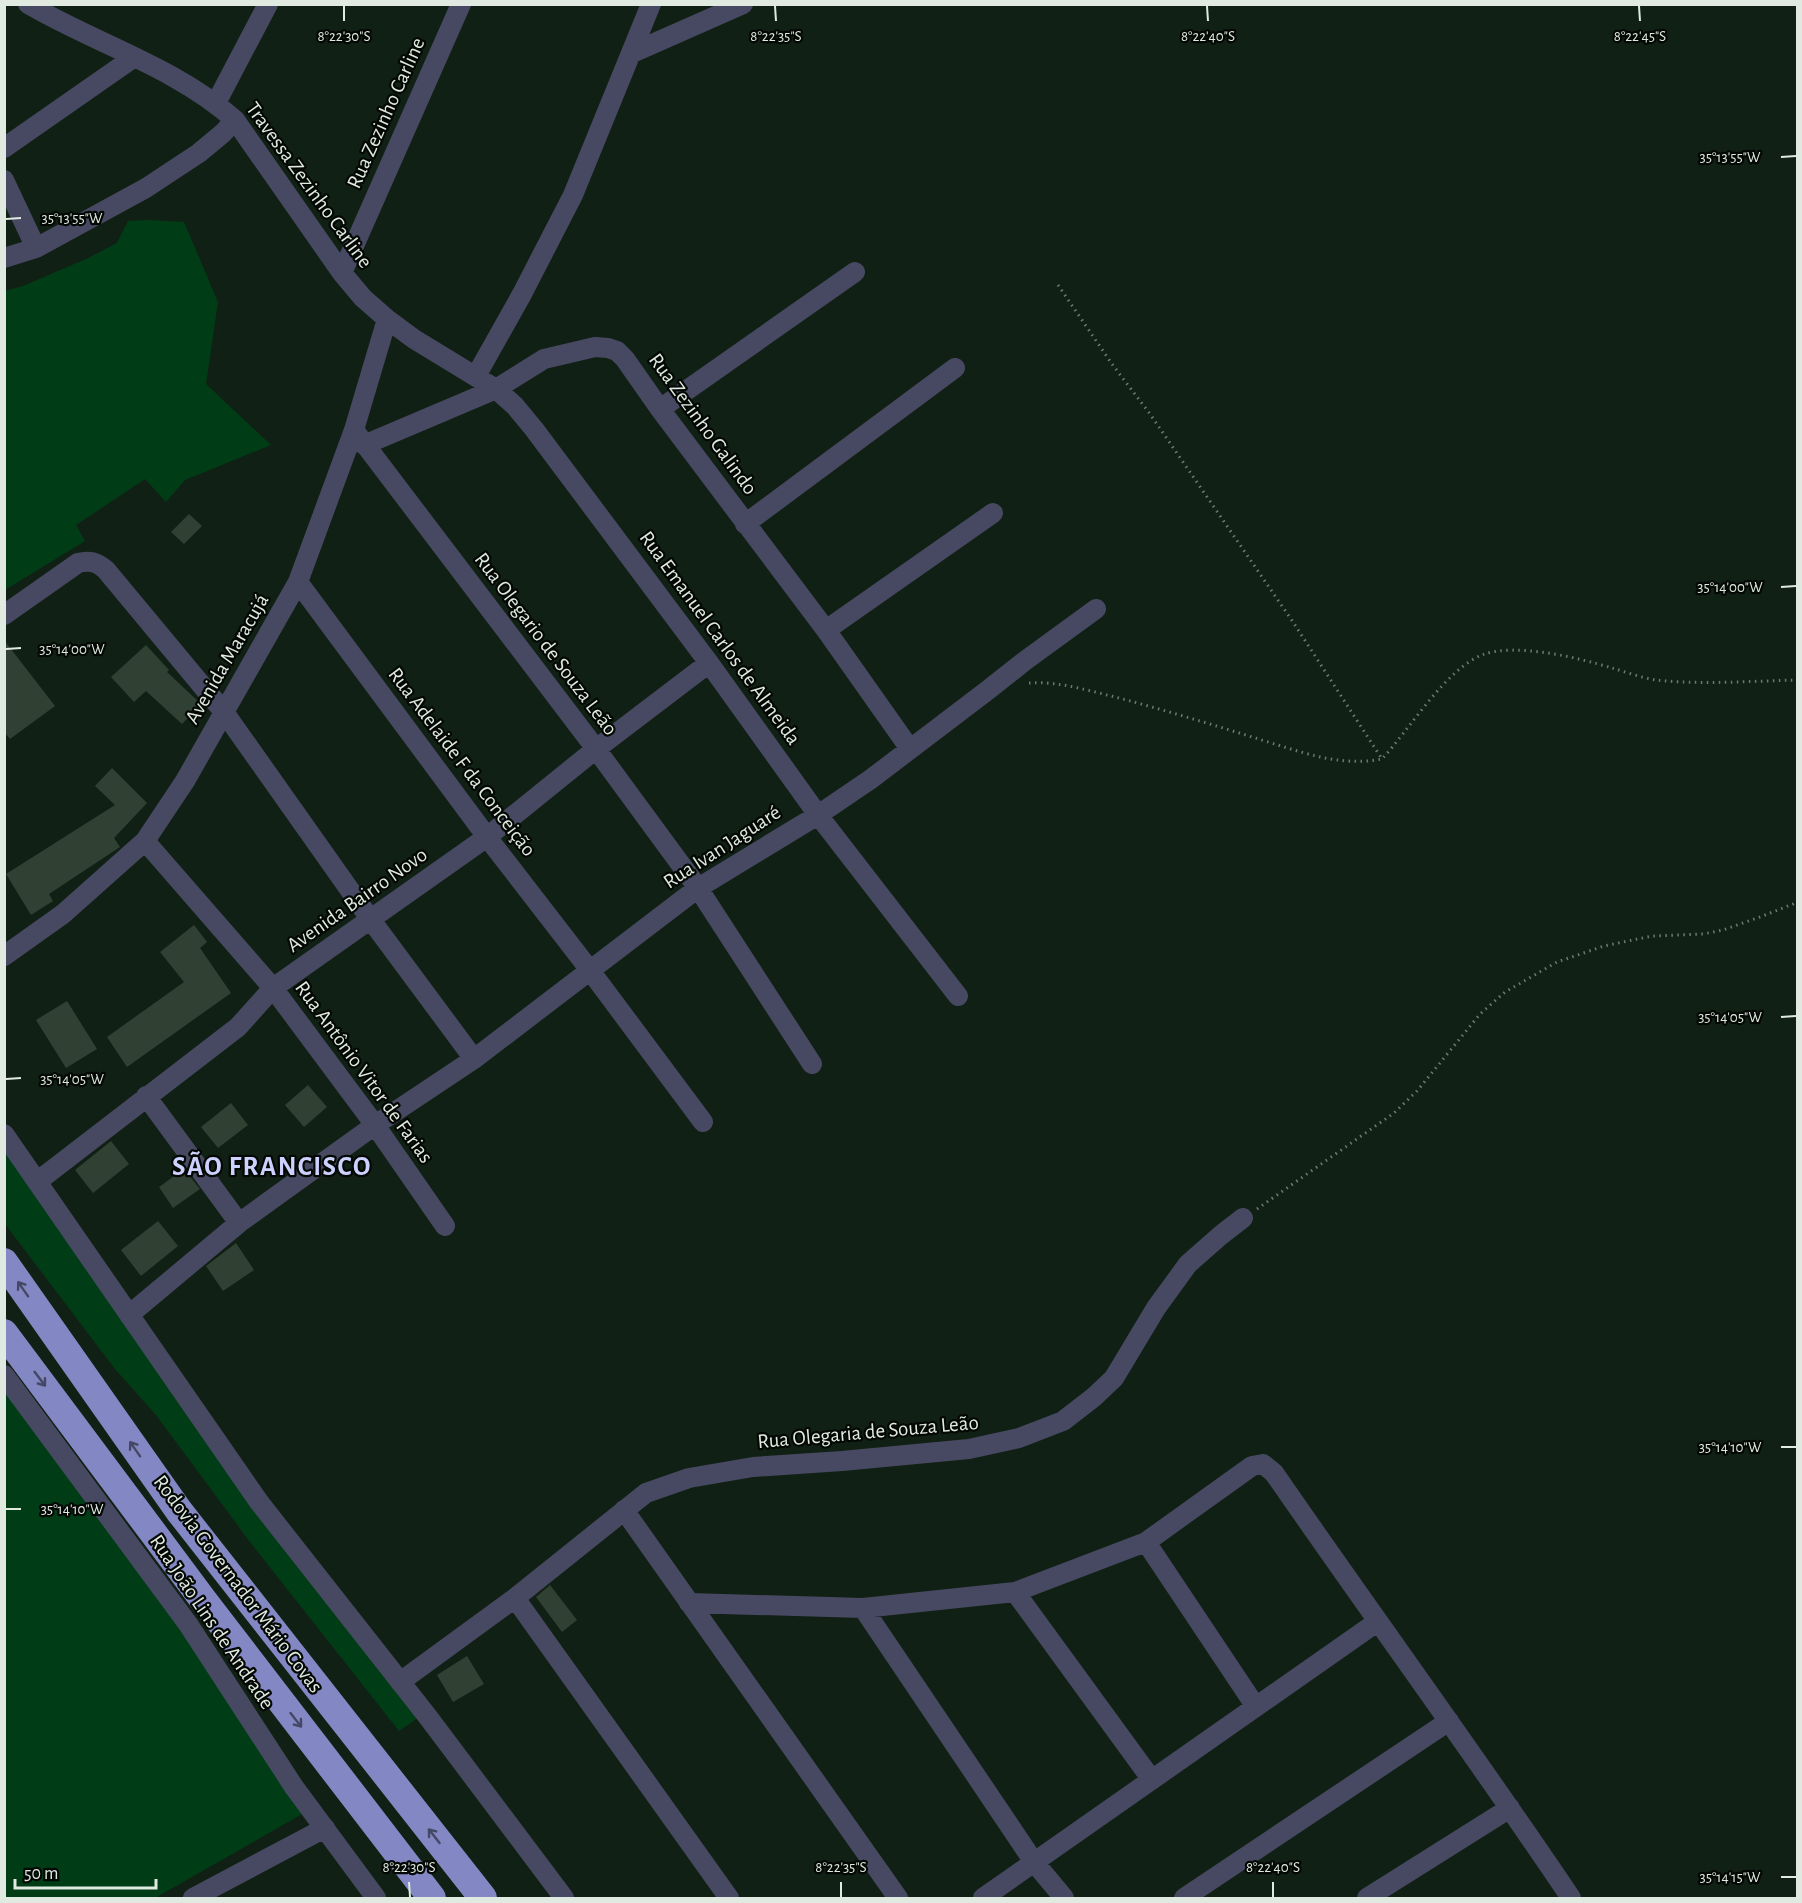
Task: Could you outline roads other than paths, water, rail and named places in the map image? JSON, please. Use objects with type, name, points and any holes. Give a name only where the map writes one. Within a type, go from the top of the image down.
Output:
[{"type":"highway","name":"Rodovia Governador Mário Covas","points":[[4,1262],[179,1511],[483,1899]]},
{"type":"highway","name":"Rodovia Governador Mário Covas","points":[[4,1333],[204,1601],[432,1899]]},
{"type":"street","name":"Travessa Zezinho Carline","points":[[28,4],[185,84],[216,103],[235,120],[342,273],[363,298],[414,339]]},
{"type":"street","points":[[216,103],[268,4]]},
{"type":"street","name":"Rua Zezinho Carline","points":[[342,273],[461,4]]},
{"type":"street","points":[[476,376],[522,294],[573,195],[651,4]]},
{"type":"street","points":[[632,53],[743,4]]},
{"type":"street","points":[[4,148],[133,58]]},
{"type":"street","points":[[4,258],[36,248],[146,188],[199,153],[235,120]]},
{"type":"street","points":[[4,180],[36,248]]},
{"type":"street","points":[[660,409],[855,272]]},
{"type":"street","name":"Avenida Maracujá","points":[[4,956],[63,914],[145,841],[185,781],[298,582],[359,437],[387,319]]},
{"type":"street","name":"Rua Emanuel Carlos de Almeida","points":[[414,339],[496,389],[515,406],[709,663],[818,815],[958,996]]},
{"type":"street","name":"Rua Zezinho Galindo","points":[[359,437],[496,389],[544,359],[595,347],[617,351],[626,359],[660,409],[826,630],[910,749]]},
{"type":"street","points":[[745,524],[954,368]]},
{"type":"street","name":"Rua Olegario de Souza Leão","points":[[359,437],[596,749],[698,888],[812,1064]]},
{"type":"street","points":[[826,630],[993,513]]},
{"type":"street","points":[[4,615],[78,563],[85,561],[100,564],[224,712],[371,920],[474,1059]]},
{"type":"street","name":"Rua Adelaide F da Conceição","points":[[298,582],[702,1122]]},
{"type":"street","name":"Rua Ivan Jaguaré","points":[[129,1315],[239,1223],[375,1125],[474,1059],[698,888],[818,815],[1096,609]]},
{"type":"street","name":"Avenida Bairro Novo","points":[[38,1181],[238,1027],[273,988],[487,837],[596,749],[709,663]]},
{"type":"street","name":"Rua Antônio Vitor de Farias","points":[[145,841],[273,988],[375,1125],[445,1227]]},
{"type":"street","points":[[146,1096],[239,1223]]},
{"type":"street","points":[[4,1134],[259,1502],[400,1682],[564,1899]]},
{"type":"street","name":"Rua Olegaria de Souza Leão","points":[[400,1682],[515,1598],[646,1493],[689,1478],[753,1467],[969,1449],[1019,1438],[1063,1421],[1114,1378],[1156,1308],[1188,1264],[1243,1218]]},
{"type":"street","name":"Rua João Lins de Andrade","points":[[4,1375],[188,1624],[223,1675],[256,1731],[376,1899]]},
{"type":"street","points":[[689,1603],[863,1608],[1015,1592],[1146,1542],[1252,1466],[1263,1464],[1274,1473],[1510,1808],[1571,1899]]},
{"type":"street","points":[[624,1510],[898,1899]]},
{"type":"street","points":[[1146,1542],[1256,1707]]},
{"type":"street","points":[[1015,1592],[1152,1780]]},
{"type":"street","points":[[515,1598],[729,1899]]},
{"type":"street","points":[[863,1608],[1034,1862],[1064,1899]]},
{"type":"street","points":[[983,1899],[1377,1622]]},
{"type":"street","points":[[1184,1899],[1449,1721]]},
{"type":"street","points":[[1367,1899],[1510,1808]]},
{"type":"street","points":[[193,1899],[325,1828]]},
{"type":"district","name":"SÃO FRANCISCO","points":[[272,1166]]}]
